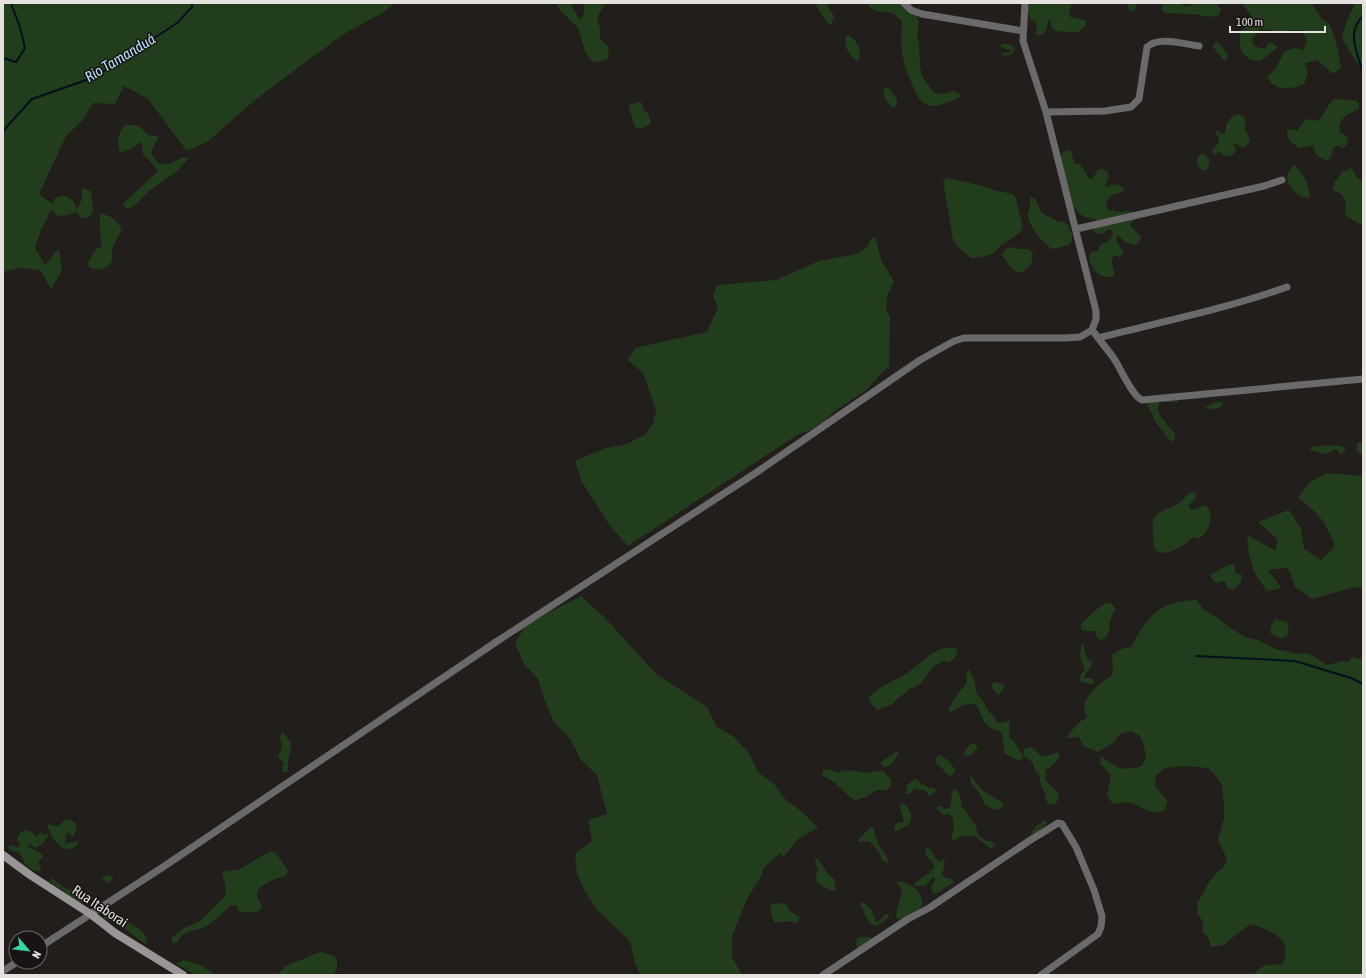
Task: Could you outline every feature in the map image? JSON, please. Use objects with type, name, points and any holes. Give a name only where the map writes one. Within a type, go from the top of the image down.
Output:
[{"type":"street","points":[[904,3],[911,10],[922,14],[1023,31]]},
{"type":"street","points":[[48,942],[92,915],[496,642],[757,472],[925,357],[954,341],[964,338],[1080,337],[1092,330],[1096,319],[1096,312],[1076,229],[1064,190],[1046,112],[1023,41],[1024,3]]},
{"type":"street","points":[[1046,112],[1105,111],[1131,107],[1139,99],[1147,47],[1151,43],[1161,41],[1199,46]]},
{"type":"street","points":[[1076,229],[1264,186],[1282,180]]},
{"type":"street","points":[[1098,338],[1175,320],[1261,296],[1287,287]]},
{"type":"street","points":[[1092,330],[1113,358],[1134,393],[1142,400],[1363,379]]},
{"type":"street","points":[[823,975],[1058,823],[1062,824],[1069,834],[1094,890],[1102,916],[1101,927],[1098,934],[1041,975]]},
{"type":"street","name":"Rua Itaborai","points":[[3,855],[116,933],[183,975]]},
{"type":"green space","points":[[3,3],[395,3],[382,13],[344,34],[255,100],[207,142],[187,151],[148,99],[124,86],[115,104],[93,103],[82,121],[66,136],[39,194],[53,204],[54,199],[58,197],[68,197],[77,209],[82,199],[82,188],[91,192],[93,209],[92,214],[87,218],[82,218],[76,212],[69,215],[58,216],[51,210],[41,230],[35,248],[45,265],[59,248],[62,271],[51,289],[40,270],[20,268],[3,272]]},
{"type":"green space","points":[[556,3],[571,3],[577,16],[581,20],[585,3],[605,3],[597,18],[600,28],[600,39],[608,47],[609,58],[604,61],[593,62],[586,54],[578,28],[561,11]]},
{"type":"green space","points":[[815,3],[828,3],[828,7],[834,16],[831,26],[824,18]]},
{"type":"green space","points":[[867,3],[902,3],[917,14],[919,23],[917,34],[922,76],[934,93],[944,94],[954,91],[963,96],[934,106],[927,105],[921,101],[912,84],[903,60],[901,46],[902,21],[894,14],[873,10]]},
{"type":"green space","points":[[1034,3],[1070,3],[1070,17],[1086,20],[1086,25],[1077,32],[1072,33],[1059,31],[1052,28],[1049,18],[1046,31],[1039,36],[1035,33],[1037,27],[1035,21],[1030,20],[1031,18],[1027,9],[1027,6]]},
{"type":"green space","points":[[1127,3],[1137,3],[1135,10],[1129,10]]},
{"type":"green space","points":[[1179,3],[1184,6],[1188,6],[1200,3],[1218,3],[1217,6],[1221,9],[1219,15],[1209,17],[1193,14],[1165,13],[1161,10],[1163,4]]},
{"type":"green space","points":[[1242,3],[1311,3],[1322,19],[1330,25],[1337,45],[1341,68],[1333,74],[1317,60],[1305,63],[1308,73],[1304,84],[1293,88],[1280,88],[1273,84],[1267,77],[1275,69],[1285,51],[1294,48],[1304,50],[1307,40],[1302,30],[1292,30],[1280,33],[1260,29],[1252,40],[1254,46],[1264,49],[1270,42],[1278,47],[1261,61],[1251,60],[1242,53],[1240,44],[1240,32],[1252,17]]},
{"type":"green space","points":[[1355,3],[1363,3],[1363,72],[1342,38],[1346,23]]},
{"type":"green space","points":[[847,35],[854,39],[858,46],[860,53],[858,61],[852,57],[847,50],[845,42]]},
{"type":"green space","points":[[1216,41],[1220,44],[1228,56],[1225,61],[1213,46]]},
{"type":"green space","points":[[999,44],[1007,44],[1015,49],[1010,55],[1002,55],[1002,53],[1010,52],[1011,50],[1002,48]]},
{"type":"green space","points":[[888,87],[897,100],[897,105],[893,108],[887,102],[884,95],[883,89]]},
{"type":"green space","points":[[1334,99],[1355,100],[1359,103],[1359,108],[1345,117],[1340,123],[1340,132],[1348,138],[1347,144],[1343,148],[1338,146],[1333,147],[1331,157],[1327,161],[1318,156],[1314,151],[1314,146],[1299,148],[1289,138],[1287,130],[1292,129],[1297,131],[1303,122],[1308,119],[1318,121],[1331,101]]},
{"type":"green space","points":[[641,102],[645,112],[648,113],[651,124],[640,129],[635,127],[628,105]]},
{"type":"green space","points":[[1238,114],[1243,116],[1246,121],[1244,125],[1250,140],[1248,144],[1243,148],[1234,143],[1236,151],[1232,155],[1225,156],[1219,151],[1215,155],[1212,150],[1218,144],[1219,138],[1216,134],[1217,129],[1220,133],[1225,134],[1228,122],[1232,117]]},
{"type":"green space","points":[[125,125],[136,126],[141,128],[148,135],[159,137],[154,145],[152,153],[155,160],[159,164],[169,164],[183,157],[188,159],[177,171],[149,191],[133,207],[127,209],[123,205],[126,201],[158,171],[143,154],[143,146],[140,142],[131,149],[120,153],[118,138]]},
{"type":"green space","points":[[1067,150],[1072,153],[1074,164],[1079,164],[1086,172],[1087,177],[1092,179],[1098,170],[1103,169],[1107,171],[1109,176],[1105,187],[1120,185],[1124,189],[1122,193],[1113,194],[1109,197],[1106,206],[1109,210],[1116,212],[1132,212],[1135,213],[1137,218],[1130,225],[1141,237],[1139,242],[1135,245],[1125,242],[1117,234],[1117,242],[1124,253],[1120,257],[1114,255],[1112,264],[1114,277],[1100,275],[1091,265],[1089,255],[1093,251],[1098,251],[1100,246],[1108,242],[1113,234],[1111,229],[1107,230],[1103,234],[1096,233],[1092,230],[1097,220],[1087,218],[1075,208],[1068,194],[1059,158],[1062,153]]},
{"type":"green space","points":[[1203,153],[1209,159],[1209,164],[1205,171],[1200,169],[1197,164],[1198,156]]},
{"type":"green space","points":[[1295,165],[1306,180],[1310,198],[1298,195],[1290,186],[1288,175],[1290,169]]},
{"type":"green space","points":[[1352,168],[1357,177],[1363,182],[1362,225],[1345,214],[1346,204],[1342,194],[1332,190],[1334,183],[1342,172]]},
{"type":"green space","points":[[947,178],[1013,194],[1016,198],[1023,228],[1021,231],[1001,245],[992,254],[971,258],[955,244],[953,239],[943,181]]},
{"type":"green space","points":[[1031,197],[1035,199],[1042,213],[1068,225],[1072,235],[1072,241],[1069,245],[1052,249],[1037,234],[1031,225],[1028,216]]},
{"type":"green space","points":[[101,214],[111,217],[122,229],[113,248],[113,259],[109,265],[103,269],[93,269],[89,267],[90,259],[96,249],[101,247],[102,242],[100,236]]},
{"type":"green space","points":[[875,237],[882,262],[894,281],[887,296],[886,310],[890,316],[889,366],[865,391],[833,412],[824,422],[811,430],[797,435],[628,546],[610,526],[582,482],[575,461],[606,448],[627,444],[646,434],[653,424],[656,410],[643,373],[628,360],[635,348],[707,332],[718,308],[713,296],[717,285],[776,280],[819,261],[857,254],[868,247],[869,242]]},
{"type":"green space","points":[[1013,247],[1018,249],[1028,249],[1032,252],[1030,265],[1023,272],[1019,273],[1014,270],[1002,255],[1006,250]]},
{"type":"green space","points":[[1178,400],[1177,402],[1160,402],[1158,407],[1158,411],[1162,419],[1175,434],[1175,439],[1171,442],[1155,421],[1146,402]]},
{"type":"green space","points":[[1219,401],[1223,404],[1219,408],[1209,409],[1205,407]]},
{"type":"green space","points":[[1357,443],[1363,443],[1363,453],[1361,454],[1357,452]]},
{"type":"green space","points":[[1331,445],[1341,446],[1346,449],[1341,455],[1336,449],[1326,454],[1310,450],[1311,447]]},
{"type":"green space","points":[[1327,473],[1363,476],[1363,588],[1355,587],[1312,599],[1295,587],[1288,568],[1268,570],[1281,588],[1267,591],[1255,574],[1249,555],[1247,535],[1276,551],[1277,539],[1258,522],[1289,510],[1301,528],[1304,549],[1321,560],[1335,546],[1325,524],[1312,509],[1298,498],[1310,482]]},
{"type":"green space","points":[[1191,492],[1196,493],[1196,498],[1189,506],[1191,510],[1206,505],[1209,509],[1211,518],[1206,532],[1198,539],[1193,537],[1185,544],[1174,550],[1162,553],[1157,551],[1153,543],[1153,520],[1161,512],[1177,505]]},
{"type":"green space","points":[[1232,564],[1236,574],[1241,574],[1242,576],[1241,582],[1234,590],[1227,588],[1224,581],[1214,582],[1210,575],[1225,566]]},
{"type":"green space","points":[[581,596],[606,619],[656,674],[707,707],[717,727],[734,737],[749,753],[758,772],[774,784],[786,800],[802,812],[818,828],[799,838],[783,857],[780,853],[764,868],[760,879],[748,897],[732,936],[732,957],[742,975],[640,975],[635,963],[630,941],[598,911],[585,892],[577,874],[575,854],[592,841],[588,820],[607,814],[597,775],[581,760],[571,740],[554,722],[538,679],[524,664],[515,643],[526,625]]},
{"type":"green space","points":[[1196,599],[1204,610],[1220,619],[1227,626],[1245,637],[1258,640],[1276,649],[1297,654],[1308,653],[1327,665],[1343,661],[1348,662],[1352,657],[1363,660],[1363,975],[1253,975],[1263,967],[1282,965],[1285,956],[1285,949],[1283,942],[1279,937],[1250,924],[1223,945],[1211,947],[1208,937],[1203,933],[1203,922],[1197,912],[1198,902],[1209,882],[1215,874],[1223,868],[1227,859],[1218,840],[1224,818],[1224,807],[1222,785],[1216,776],[1208,768],[1187,766],[1165,768],[1156,776],[1155,786],[1168,802],[1164,811],[1151,812],[1134,804],[1124,802],[1113,804],[1107,796],[1111,775],[1100,764],[1101,756],[1120,768],[1130,769],[1142,766],[1146,757],[1140,736],[1131,731],[1120,734],[1113,743],[1098,752],[1083,746],[1079,737],[1066,738],[1078,723],[1087,717],[1084,707],[1087,698],[1099,685],[1112,675],[1112,655],[1121,649],[1131,647],[1143,626],[1159,610],[1174,603]]},
{"type":"green space","points":[[1106,603],[1111,603],[1115,608],[1110,621],[1110,629],[1105,639],[1099,640],[1096,635],[1096,631],[1086,631],[1081,629],[1081,624],[1093,612]]},
{"type":"green space","points":[[1275,619],[1287,622],[1289,632],[1281,639],[1271,634],[1270,628]]},
{"type":"green space","points":[[1083,644],[1087,659],[1092,661],[1091,666],[1083,678],[1093,678],[1095,683],[1090,684],[1080,681],[1081,674],[1085,670],[1080,654]]},
{"type":"green space","points":[[952,647],[957,649],[957,654],[953,659],[949,662],[943,661],[934,666],[920,684],[910,689],[893,704],[877,710],[870,702],[869,697],[881,687],[904,675],[932,653],[941,649]]},
{"type":"green space","points":[[969,669],[974,679],[977,694],[989,712],[994,716],[996,721],[1000,723],[1010,721],[1010,739],[1015,742],[1023,757],[1019,761],[1005,753],[1001,732],[986,724],[977,705],[967,705],[951,712],[948,710],[959,692],[966,684],[966,674]]},
{"type":"green space","points":[[994,682],[1004,685],[1000,694],[997,694],[991,686]]},
{"type":"green space","points":[[282,732],[287,737],[291,746],[288,771],[283,773],[284,763],[278,757],[282,747],[280,737]]},
{"type":"green space","points":[[974,743],[978,747],[971,755],[965,756],[964,753],[969,745]]},
{"type":"green space","points":[[1029,747],[1033,748],[1041,756],[1047,756],[1058,752],[1060,756],[1054,764],[1045,770],[1046,781],[1059,794],[1058,800],[1055,804],[1049,805],[1040,782],[1040,777],[1034,768],[1033,763],[1023,755],[1024,750]]},
{"type":"green space","points":[[899,750],[892,764],[887,767],[882,766],[881,762]]},
{"type":"green space","points":[[939,755],[950,762],[955,769],[954,774],[949,776],[939,765],[937,765],[936,759]]},
{"type":"green space","points":[[828,769],[838,773],[845,770],[863,773],[884,771],[891,780],[890,786],[887,790],[876,790],[866,797],[856,800],[851,798],[835,783],[822,775],[823,770]]},
{"type":"green space","points":[[970,773],[983,791],[998,799],[1004,805],[1000,809],[995,810],[985,805],[979,792],[971,783]]},
{"type":"green space","points":[[915,779],[929,788],[934,788],[936,791],[929,796],[925,790],[915,788],[910,794],[906,793],[907,785]]},
{"type":"green space","points":[[955,789],[960,795],[962,808],[966,811],[975,824],[978,834],[986,841],[991,841],[995,845],[991,849],[975,836],[963,836],[953,841],[951,836],[954,830],[953,818],[949,814],[944,815],[936,808],[940,806],[945,809],[950,808],[952,798],[951,793]]},
{"type":"green space","points":[[901,803],[906,805],[910,812],[911,819],[908,825],[895,832],[894,827],[898,823],[903,823],[904,821],[900,808]]},
{"type":"green space","points":[[70,819],[76,824],[77,827],[74,835],[72,836],[68,832],[66,834],[65,844],[78,841],[78,844],[70,849],[66,849],[56,842],[50,834],[47,826],[48,824],[58,826],[64,821]]},
{"type":"green space","points":[[1045,820],[1047,823],[1035,834],[1031,835],[1036,826]]},
{"type":"green space","points":[[871,827],[873,827],[879,845],[887,858],[888,862],[886,863],[882,860],[878,850],[869,841],[858,842],[858,840]]},
{"type":"green space","points":[[26,830],[32,832],[36,837],[42,832],[41,835],[49,835],[42,844],[35,848],[29,844],[28,849],[29,847],[43,855],[38,861],[41,871],[30,869],[20,853],[12,851],[8,847],[10,845],[17,847],[20,846],[17,837],[21,832]]},
{"type":"green space","points":[[927,847],[931,850],[939,862],[943,859],[945,861],[942,875],[946,878],[952,879],[954,882],[935,894],[931,888],[935,878],[933,877],[925,886],[916,886],[914,884],[934,869],[934,864],[925,853]]},
{"type":"green space","points":[[271,851],[276,853],[288,871],[286,876],[270,881],[257,891],[257,896],[262,907],[259,911],[248,913],[238,911],[237,906],[231,905],[209,925],[200,929],[186,932],[177,943],[172,943],[171,938],[184,928],[199,922],[226,895],[222,873],[242,868]]},
{"type":"green space","points":[[816,858],[828,874],[834,879],[836,889],[832,891],[817,883],[816,878],[818,868],[815,864]]},
{"type":"green space","points":[[108,875],[113,877],[108,883],[101,878]]},
{"type":"green space","points":[[51,878],[65,888],[78,893],[82,901],[80,903],[51,882]]},
{"type":"green space","points":[[896,882],[906,883],[911,886],[919,893],[923,902],[922,907],[907,917],[900,919],[897,919],[896,914],[902,889]]},
{"type":"green space","points":[[776,903],[786,904],[790,911],[800,918],[797,923],[786,921],[775,923],[771,914],[771,905]]},
{"type":"green space","points":[[860,903],[865,903],[872,911],[876,922],[878,922],[886,914],[889,914],[889,916],[878,925],[874,925],[868,920]]},
{"type":"green space","points":[[108,911],[139,929],[147,938],[146,944],[121,926],[110,920],[104,919],[103,913]]},
{"type":"green space","points":[[858,938],[873,938],[861,947],[857,948],[856,942]]},
{"type":"green space","points":[[322,952],[337,958],[337,968],[333,975],[277,975],[285,967]]},
{"type":"green space","points":[[183,960],[198,964],[216,975],[196,975],[176,964]]},
{"type":"waterway","name":"Rio Tamanduá","points":[[3,58],[16,62],[25,48],[20,27],[11,3]]},
{"type":"waterway","name":"Rio Tamanduá","points":[[3,131],[32,99],[95,77],[177,23],[192,7],[192,3]]},
{"type":"waterway","name":"Rio Tamanduá","points":[[1363,16],[1358,22],[1354,34],[1355,47],[1363,69]]},
{"type":"waterway","points":[[1196,656],[1295,661],[1351,678],[1363,684]]}]
